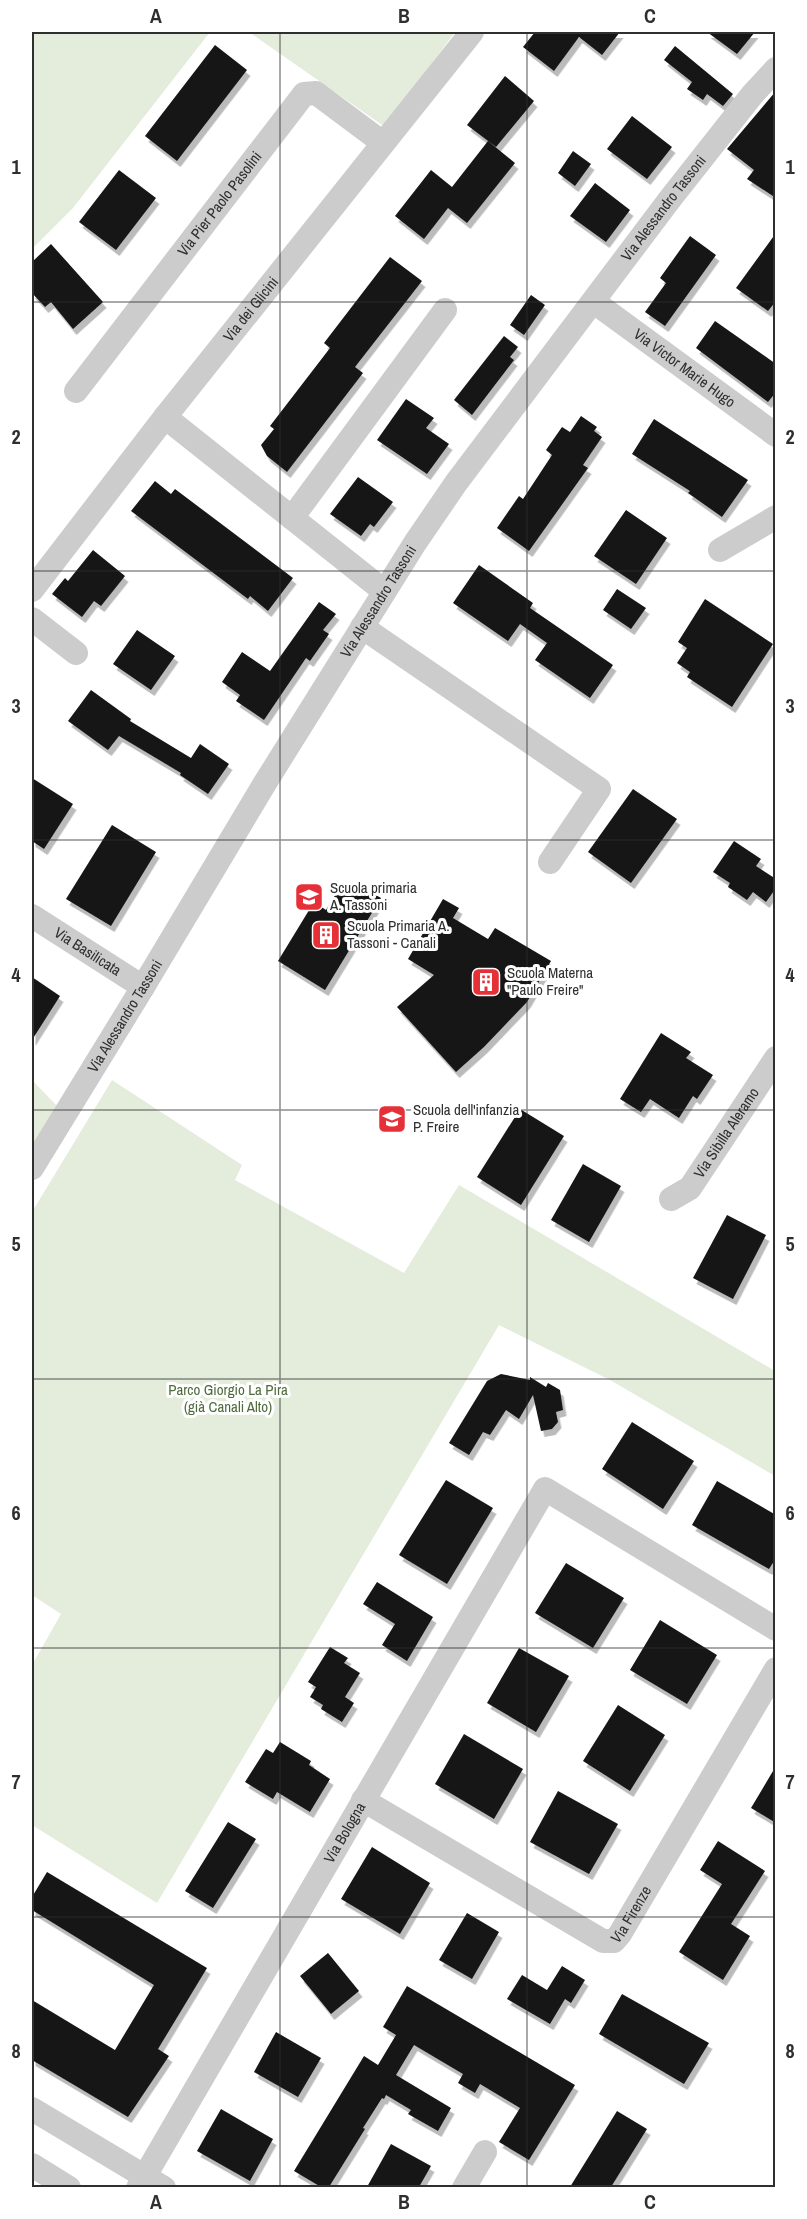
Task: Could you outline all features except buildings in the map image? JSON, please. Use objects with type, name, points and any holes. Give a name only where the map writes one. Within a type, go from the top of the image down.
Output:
[{"type":"street","name":"Via dei Glicini","points":[[32,590],[165,417],[472,32]]},
{"type":"street","name":"Via Alessandro Tassoni","points":[[32,1168],[384,591],[456,483],[711,146],[776,69]]},
{"type":"street","name":"Via Pier Paolo Pasolini","points":[[76,391],[304,94],[316,93],[383,142]]},
{"type":"street","name":"Via Victor Marie Hugo","points":[[594,302],[776,435]]},
{"type":"street","points":[[292,518],[445,310]]},
{"type":"street","points":[[165,417],[384,591]]},
{"type":"street","points":[[720,550],[776,517]]},
{"type":"street","points":[[32,619],[76,653]]},
{"type":"street","points":[[362,627],[599,789],[550,862]]},
{"type":"street","name":"Via Basilicata","points":[[32,916],[143,987]]},
{"type":"street","name":"Via Sibilla Aleramo","points":[[671,1199],[690,1188],[776,1058]]},
{"type":"street","name":"Via Bologna","points":[[32,2109],[149,2184],[363,1800],[545,1489],[776,1629]]},
{"type":"street","name":"Via Firenze","points":[[363,1800],[603,1941],[614,1941],[776,1669]]},
{"type":"street","points":[[464,2187],[485,2152]]},
{"type":"street","points":[[32,2165],[69,2187]]},
{"type":"green space","points":[[32,32],[210,32],[73,208],[32,249]]},
{"type":"green space","points":[[249,32],[455,32],[385,127]]},
{"type":"green space","points":[[32,1080],[58,1107],[32,1147]]},
{"type":"green space","name":"Parco Giorgio La Pira (già Canali Alto)","points":[[112,1080],[242,1165],[235,1180],[404,1273],[459,1185],[775,1371],[775,1476],[610,1380],[499,1325],[157,1903],[32,1825],[32,1665],[61,1614],[32,1595],[32,1212]]},
{"type":"place","name":"Scuola primaria A. Tassoni","points":[[309,897]]},
{"type":"place","name":"Scuola Primaria A. Tassoni - Canali","points":[[326,935]]},
{"type":"place","name":"Scuola Materna \"Paulo Freire\"","points":[[486,982]]},
{"type":"place","name":"Scuola dell'infanzia P. Freire","points":[[392,1119]]}]
